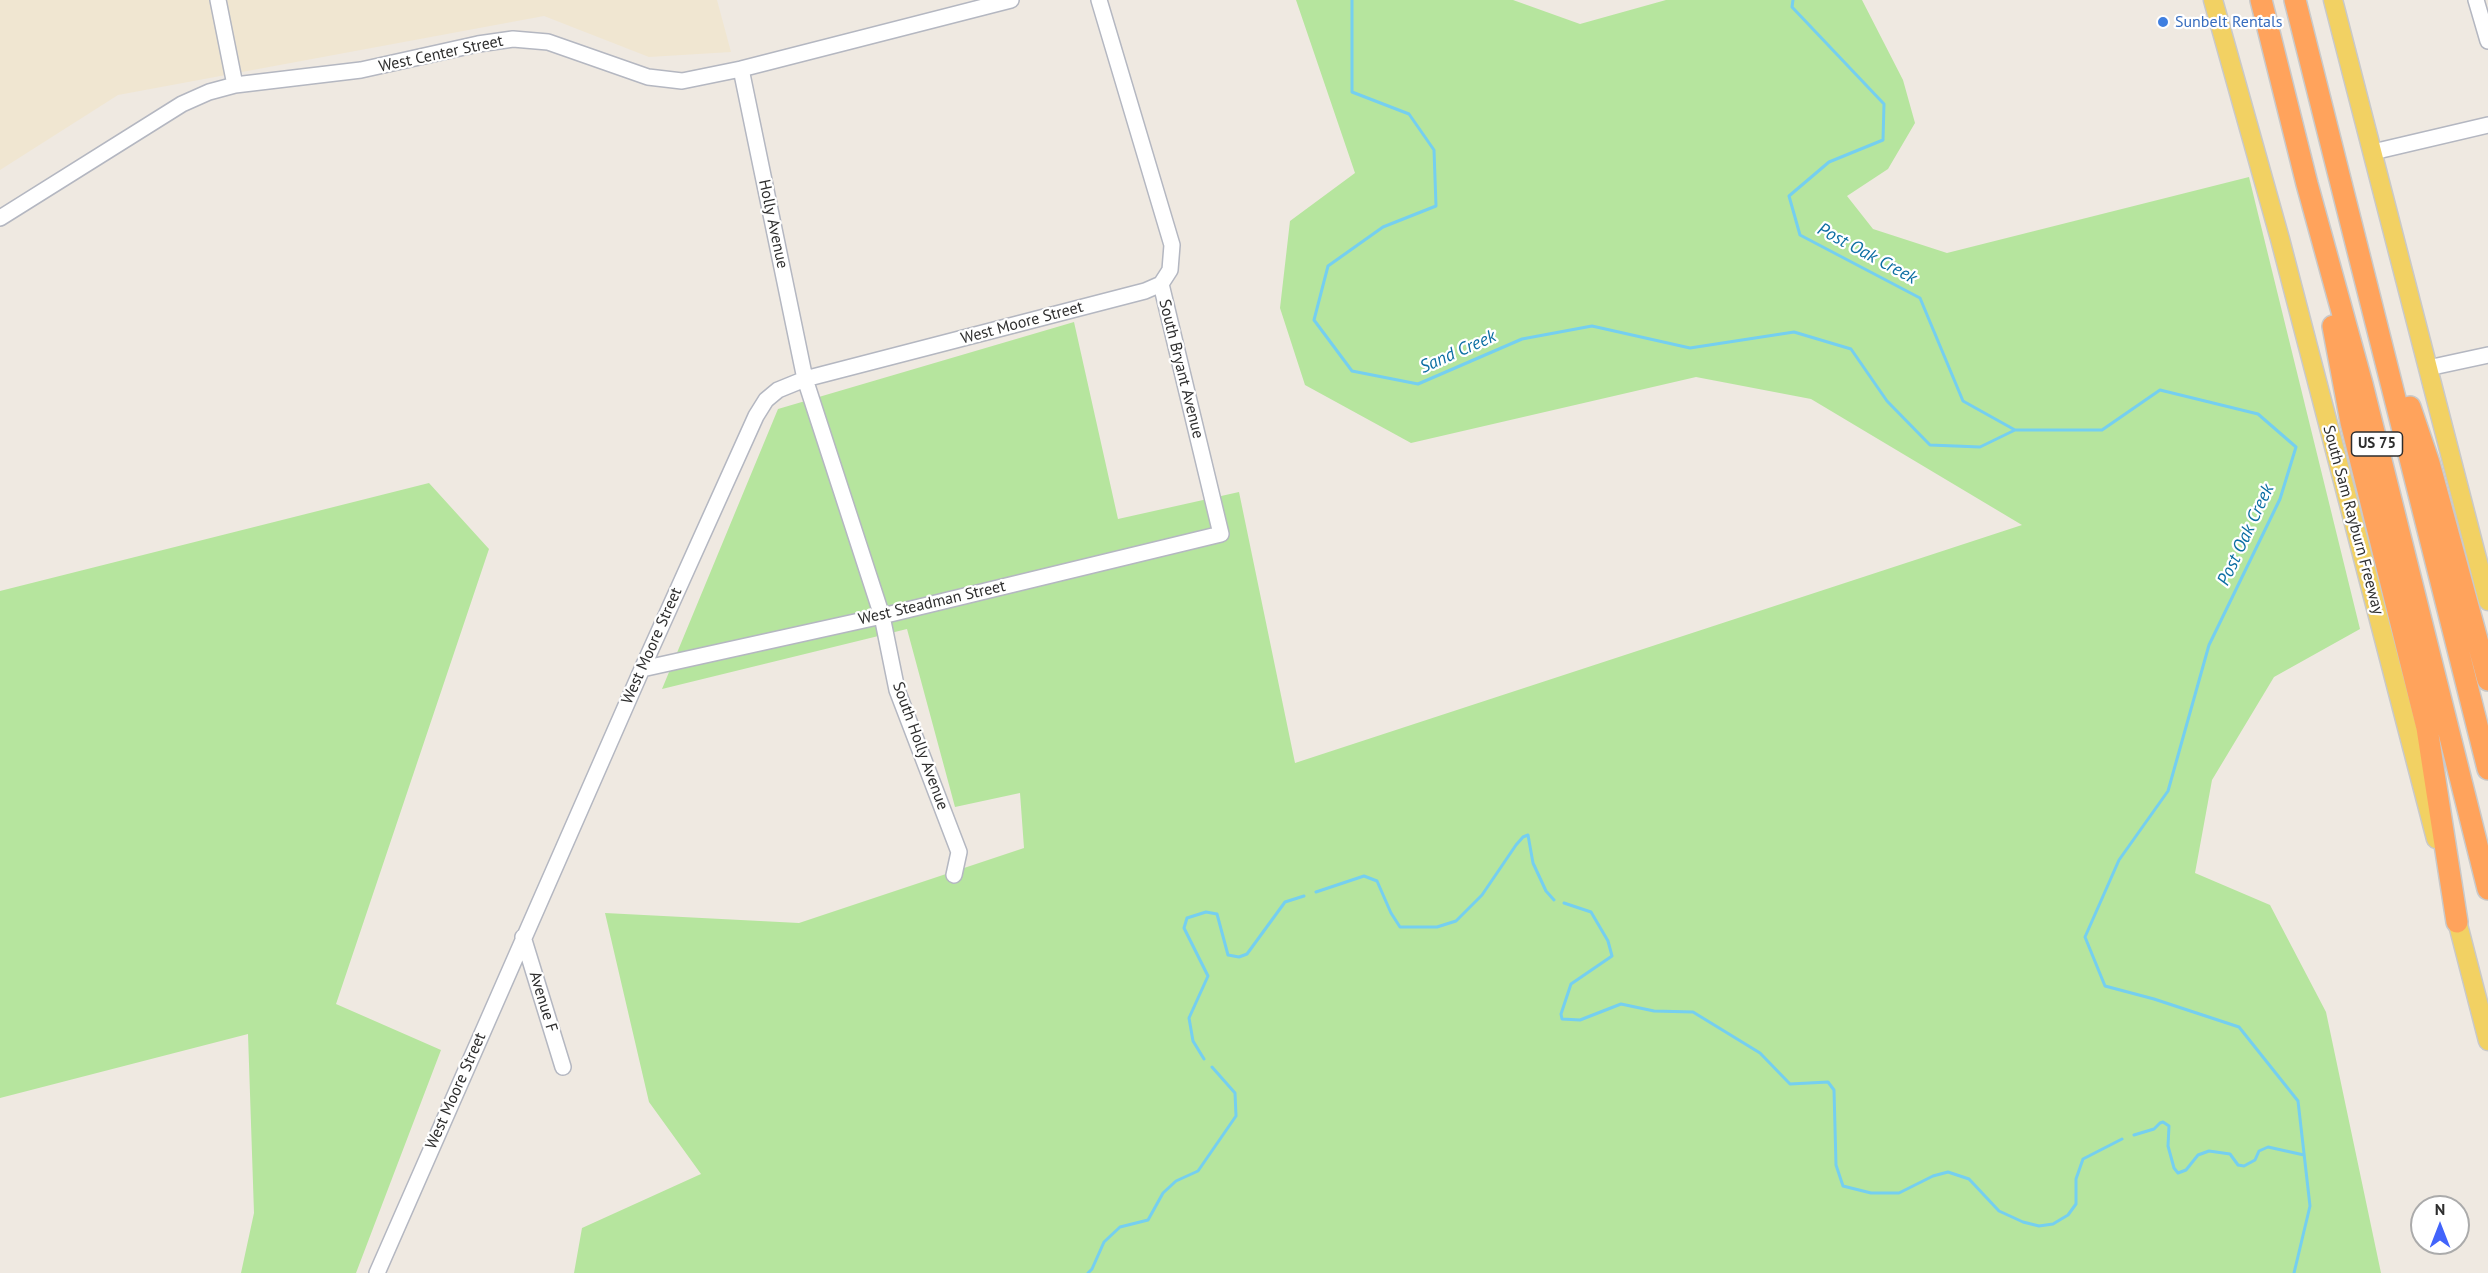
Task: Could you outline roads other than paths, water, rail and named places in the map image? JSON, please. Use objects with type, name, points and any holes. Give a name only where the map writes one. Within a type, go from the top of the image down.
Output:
[{"type":"highway","name":"US 75","points":[[2261,0],[2307,184],[2362,384],[2488,889]]},
{"type":"highway","name":"US 75","points":[[2295,0],[2488,769]]},
{"type":"highway","points":[[2307,184],[2351,422],[2427,728],[2457,922]]},
{"type":"highway","points":[[2365,278],[2429,463],[2488,680]]},
{"type":"main road","name":"South Sam Rayburn Freeway","points":[[2213,0],[2280,239],[2488,1041]]},
{"type":"main road","points":[[2333,0],[2488,600]]},
{"type":"street","points":[[218,0],[235,85]]},
{"type":"street","name":"West Center Street","points":[[0,219],[182,104],[209,92],[235,85],[361,70],[478,44],[513,39],[549,42],[648,77],[682,81],[741,69],[1011,0]]},
{"type":"street","name":"South Bryant Avenue","points":[[1099,0],[1172,245],[1170,270],[1161,284],[1221,534]]},
{"type":"street","points":[[2476,0],[2488,41]]},
{"type":"street","name":"Holly Avenue","points":[[741,69],[805,379],[882,616]]},
{"type":"street","points":[[2373,152],[2488,125]]},
{"type":"street","name":"West Moore Street","points":[[377,1273],[642,669],[756,416],[766,400],[778,390],[805,379],[1145,291],[1161,284]]},
{"type":"street","points":[[2428,368],[2488,355]]},
{"type":"street","name":"West Steadman Street","points":[[642,669],[882,616],[1221,534]]},
{"type":"street","name":"South Holly Avenue","points":[[882,616],[897,690],[959,852],[954,875]]},
{"type":"street","name":"Avenue F","points":[[523,937],[563,1067]]},
{"type":"waterway","name":"Sand Creek","points":[[1352,0],[1352,92],[1409,114],[1434,150],[1436,206],[1383,227],[1328,266],[1314,320],[1352,371],[1418,384],[1522,339],[1592,326],[1690,348],[1794,332],[1851,349],[1887,401],[1930,445],[1980,447],[2015,430]]},
{"type":"waterway","name":"Post Oak Creek","points":[[1793,0],[1792,7],[1884,104],[1883,140],[1829,162],[1789,196],[1800,235],[1920,298],[1963,401],[2015,430],[2102,430],[2160,390],[2258,414],[2296,447],[2280,499],[2209,645],[2168,791],[2119,860],[2085,937],[2105,986],[2154,999],[2239,1027],[2298,1101],[2310,1206],[2294,1273]]},
{"type":"waterway","points":[[1316,892],[1364,876],[1377,881],[1400,927],[1437,927],[1456,921],[1482,895],[1516,845],[1528,835],[1533,863],[1546,891],[1554,900]]},
{"type":"waterway","points":[[1204,1059],[1193,1041],[1189,1018],[1208,976],[1184,928],[1187,918],[1206,912],[1217,914],[1228,955],[1239,957],[1247,954],[1285,902],[1304,896]]},
{"type":"waterway","points":[[1564,903],[1591,912],[1608,941],[1612,956],[1571,984],[1561,1014],[1562,1019],[1580,1020],[1621,1004],[1654,1011],[1693,1012],[1760,1053],[1790,1084],[1828,1082],[1834,1090],[1836,1165],[1843,1186],[1871,1193],[1899,1193],[1933,1176],[1948,1172],[1969,1179],[1999,1211],[2023,1222],[2039,1226],[2053,1224],[2068,1215],[2076,1204],[2076,1179],[2083,1159],[2122,1139]]},
{"type":"waterway","points":[[1088,1273],[1104,1242],[1120,1227],[1148,1220],[1163,1193],[1176,1181],[1198,1171],[1236,1116],[1235,1093],[1212,1067]]},
{"type":"waterway","points":[[2134,1135],[2154,1129],[2163,1122],[2169,1126],[2168,1146],[2174,1168],[2178,1173],[2186,1170],[2198,1155],[2209,1151],[2230,1154],[2238,1165],[2244,1166],[2255,1160],[2259,1151],[2268,1147],[2304,1155]]},
{"type":"place","name":"Sunbelt Rentals","points":[[2163,22]]}]
